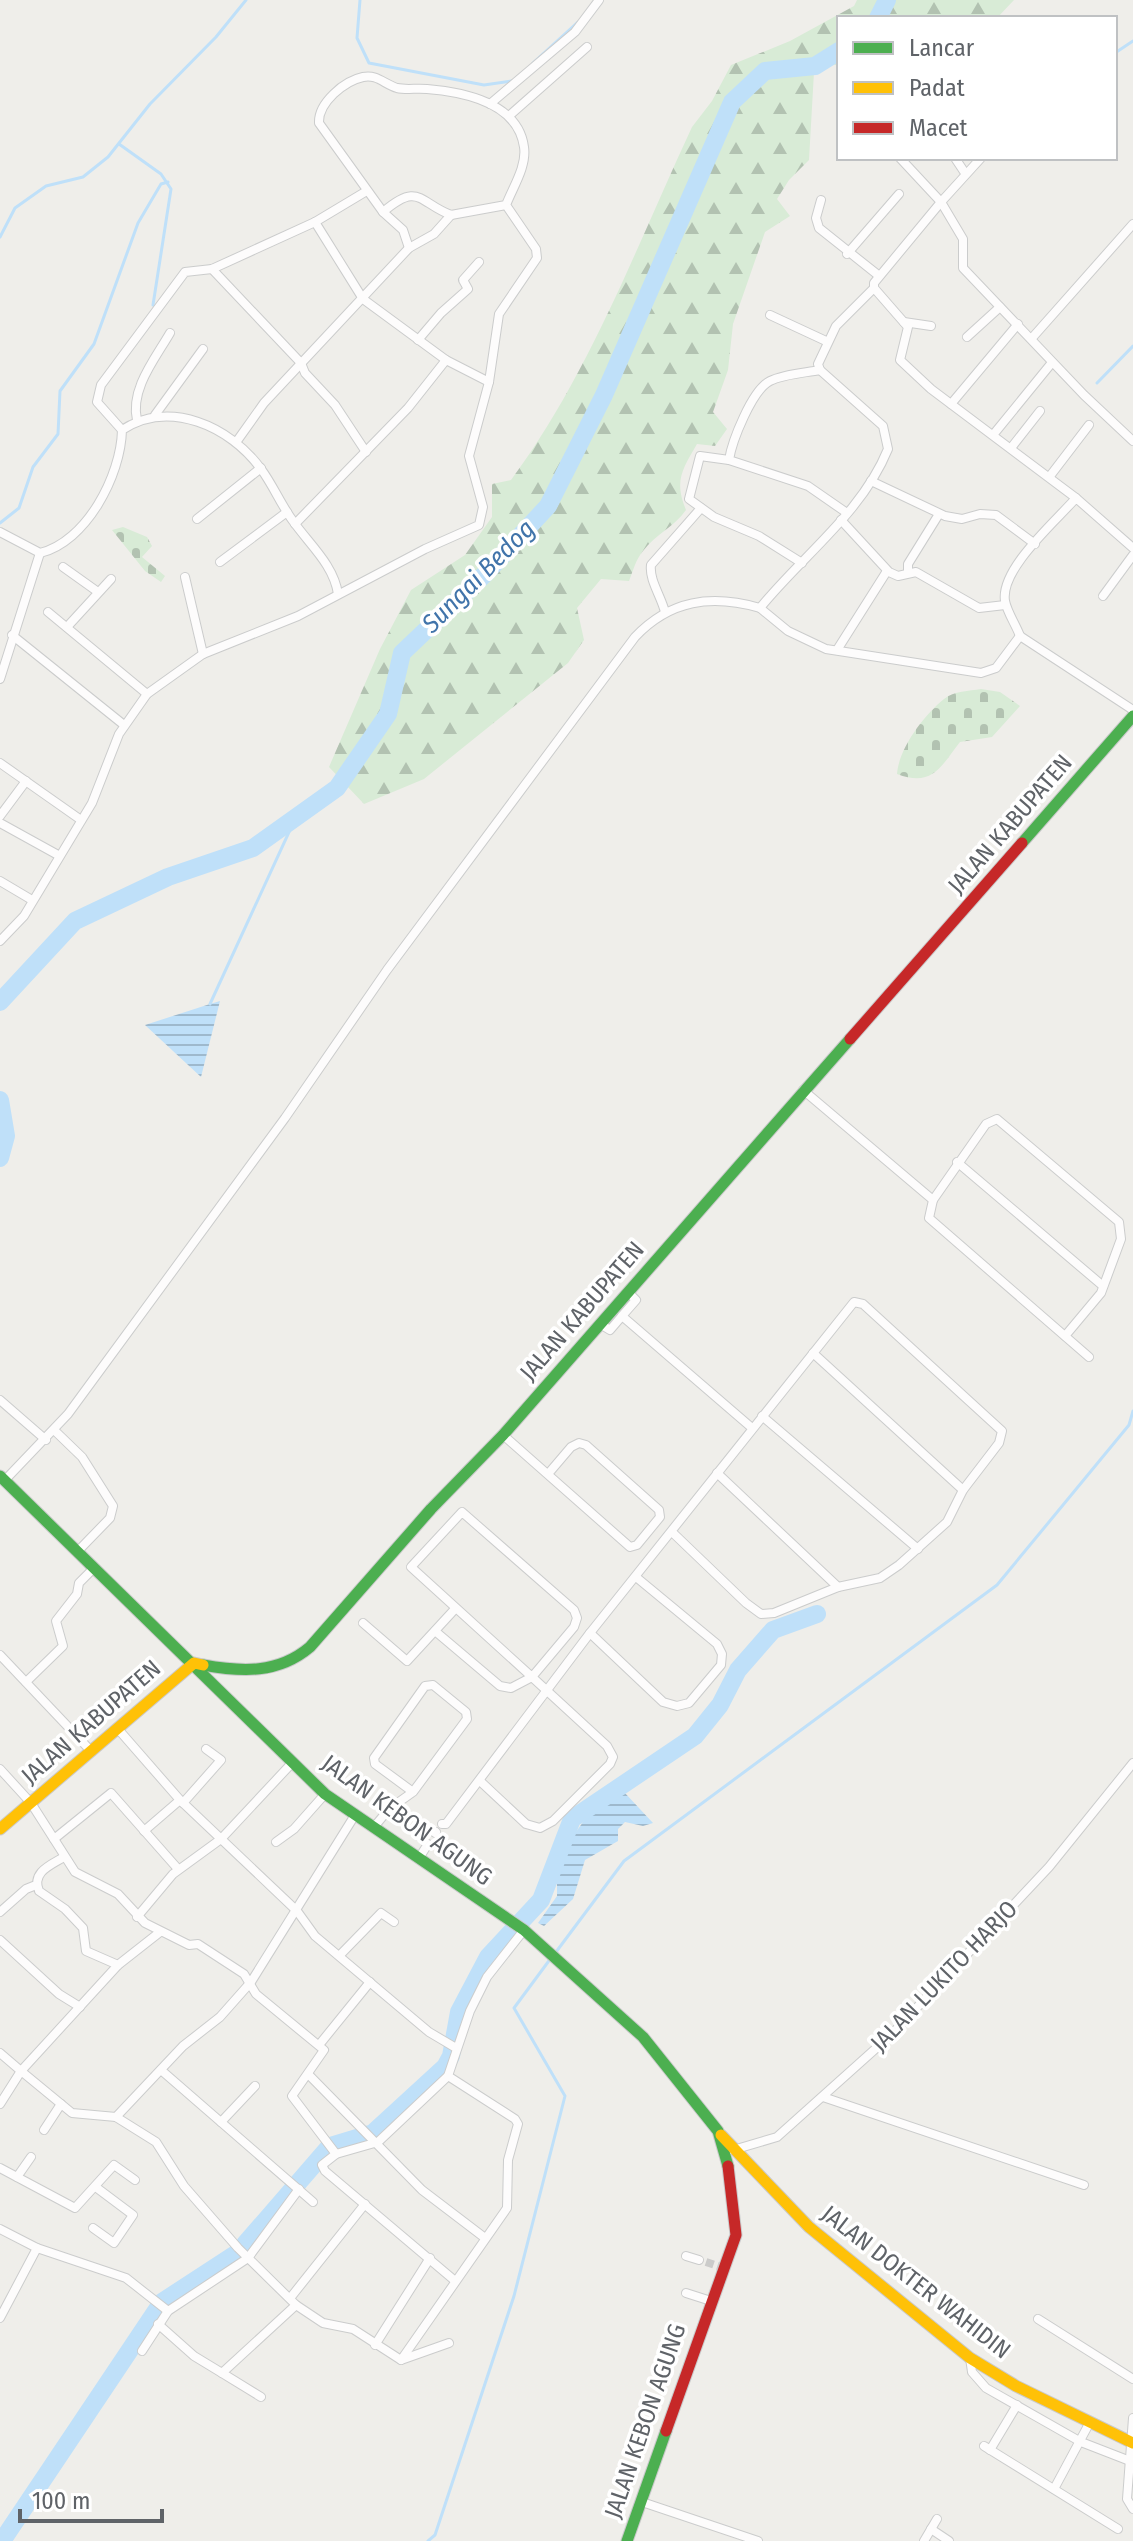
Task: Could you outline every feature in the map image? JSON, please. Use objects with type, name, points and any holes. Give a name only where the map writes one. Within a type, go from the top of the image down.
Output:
[{"type":"main road","name":"JALAN KABUPATEN","points":[[0,1829],[194,1663],[249,1670],[291,1661],[344,1609],[460,1476],[503,1435],[1133,713]]},
{"type":"main road","name":"JALAN KEBON AGUNG","points":[[2,1478],[325,1794],[524,1930],[563,1962],[643,2037],[718,2131],[729,2152],[737,2226],[627,2541]]},
{"type":"main road","name":"JALAN DOKTER WAHIDIN","points":[[729,2152],[818,2235],[970,2358],[1016,2386],[1133,2443]]},
{"type":"street","points":[[490,104],[575,32],[599,0]]},
{"type":"street","points":[[510,115],[587,47]]},
{"type":"street","points":[[409,248],[403,230],[365,192],[319,123],[326,102],[359,78],[371,77],[399,89],[454,93],[490,104],[510,115],[525,150],[506,205]]},
{"type":"street","points":[[902,160],[941,202],[963,239],[963,268],[1084,395],[1133,441]]},
{"type":"street","points":[[956,160],[965,173]]},
{"type":"street","points":[[760,608],[844,516],[871,481],[888,449],[883,426],[820,370],[820,356],[826,341],[836,326],[874,288],[878,275],[979,160]]},
{"type":"street","points":[[122,430],[97,402],[101,385],[185,272],[212,269],[315,222],[365,192]]},
{"type":"street","points":[[847,254],[899,194]]},
{"type":"street","points":[[383,212],[399,198],[413,196],[432,201],[451,215]]},
{"type":"street","points":[[821,200],[816,223],[847,254],[878,275]]},
{"type":"street","points":[[237,441],[264,403],[409,248],[434,234],[451,215],[506,205]]},
{"type":"street","points":[[0,941],[24,916],[92,803],[124,725],[147,694],[203,654],[298,616],[479,525],[483,507],[469,456],[489,382],[501,309],[537,258],[536,249],[506,205]]},
{"type":"street","points":[[315,222],[363,299],[446,360],[489,382]]},
{"type":"street","points":[[1032,338],[1133,224]]},
{"type":"street","points":[[418,340],[441,313],[468,289],[463,280],[479,262]]},
{"type":"street","points":[[212,269],[301,363],[305,373],[335,405],[366,452]]},
{"type":"street","points":[[874,288],[909,332],[900,360],[951,404],[1050,476],[1133,548]]},
{"type":"street","points":[[967,337],[1000,307]]},
{"type":"street","points":[[770,315],[826,341]]},
{"type":"street","points":[[904,322],[931,326]]},
{"type":"street","points":[[951,404],[1018,324]]},
{"type":"street","points":[[137,420],[135,410],[140,387],[170,333]]},
{"type":"street","points":[[155,415],[203,349]]},
{"type":"street","points":[[295,524],[408,408],[446,360]]},
{"type":"street","points":[[993,435],[1050,365]]},
{"type":"street","points":[[729,460],[734,441],[763,385],[777,378],[820,370]]},
{"type":"street","points":[[1011,448],[1040,411]]},
{"type":"street","points":[[0,532],[40,553],[56,549],[84,523],[116,465],[122,430],[137,420],[155,415],[181,417],[237,441],[261,468],[295,524],[332,573],[338,594]]},
{"type":"street","points":[[1050,476],[1089,425]]},
{"type":"street","points":[[802,563],[778,546],[689,499],[700,456],[729,460],[808,486],[844,516],[887,571],[898,576],[916,572],[979,608],[1005,605]]},
{"type":"street","points":[[197,519],[261,468]]},
{"type":"street","points":[[871,481],[939,514],[962,519],[980,514],[996,515],[1035,544]]},
{"type":"street","points":[[1076,498],[1010,574],[1005,585],[1005,605],[1020,636],[1133,713]]},
{"type":"street","points":[[665,612],[661,593],[650,574],[651,565],[701,508]]},
{"type":"street","points":[[220,562],[287,512]]},
{"type":"street","points":[[908,572],[908,564],[939,514]]},
{"type":"street","points":[[0,679],[40,553]]},
{"type":"street","points":[[1103,596],[1133,555]]},
{"type":"street","points":[[63,567],[98,592]]},
{"type":"street","points":[[837,650],[887,571]]},
{"type":"street","points":[[185,577],[203,654]]},
{"type":"street","points":[[67,627],[111,579]]},
{"type":"street","points":[[2,1478],[54,1430],[613,662],[646,625],[684,603],[710,599],[760,608],[802,639],[837,650],[981,673],[996,668],[1020,636]]},
{"type":"street","points":[[48,612],[147,694]]},
{"type":"street","points":[[12,635],[124,725]]},
{"type":"street","points":[[0,763],[81,820]]},
{"type":"street","points":[[0,816],[26,781]]},
{"type":"street","points":[[0,823],[58,855]]},
{"type":"street","points":[[0,881],[32,900]]},
{"type":"street","points":[[803,1090],[933,1200]]},
{"type":"street","points":[[1065,1336],[1096,1300],[1103,1286],[1121,1239],[1119,1222],[997,1119],[986,1124],[957,1162],[933,1200],[929,1218],[1089,1357]]},
{"type":"street","points":[[957,1162],[1103,1286]]},
{"type":"street","points":[[600,1324],[610,1330],[636,1300],[628,1292]]},
{"type":"street","points":[[438,1830],[480,1781],[590,1633],[843,1313],[858,1302],[999,1425],[1002,1431],[999,1443],[963,1490],[947,1522],[918,1549],[880,1578],[838,1587],[774,1613],[761,1614],[672,1532]]},
{"type":"street","points":[[622,1316],[752,1428]]},
{"type":"street","points":[[813,1353],[963,1490]]},
{"type":"street","points":[[0,1400],[46,1440]]},
{"type":"street","points":[[762,1416],[918,1549]]},
{"type":"street","points":[[54,1430],[82,1457],[113,1506],[110,1518],[77,1552]]},
{"type":"street","points":[[503,1435],[630,1547],[637,1545],[660,1517],[659,1510],[586,1445],[579,1443],[571,1447],[548,1474]]},
{"type":"street","points":[[717,1473],[838,1587]]},
{"type":"street","points":[[435,1631],[500,1686],[511,1688],[532,1677],[574,1627],[577,1618],[574,1610],[462,1512],[411,1567],[454,1610],[532,1677],[607,1746],[613,1757],[610,1764],[553,1821],[540,1828],[526,1824],[480,1781]]},
{"type":"street","points":[[26,1682],[63,1646],[56,1621],[77,1594],[79,1583],[94,1568]]},
{"type":"street","points":[[590,1633],[663,1702],[677,1706],[689,1703],[721,1665],[722,1654],[717,1644],[636,1577]]},
{"type":"street","points":[[363,1623],[407,1661],[454,1610]]},
{"type":"street","points":[[0,1655],[91,1751]]},
{"type":"street","points":[[374,1827],[389,1809],[413,1792],[468,1715],[433,1685],[425,1686],[374,1758],[375,1764],[413,1792]]},
{"type":"street","points":[[118,1729],[181,1802],[297,1911],[315,1936],[429,2032],[456,2048]]},
{"type":"street","points":[[144,1831],[181,1802],[221,1760],[206,1749]]},
{"type":"street","points":[[137,1917],[178,1869],[221,1839],[292,1763]]},
{"type":"street","name":"JALAN LUKITO HARJO","points":[[729,2152],[777,2137],[892,2034],[1049,1867],[1133,1763]]},
{"type":"street","points":[[0,1769],[31,1803],[75,1872],[118,1894],[137,1917],[160,1932],[189,1945],[206,1948],[251,1982],[256,1994],[319,2045],[324,2053],[293,2093],[292,2100],[334,2152]]},
{"type":"street","points":[[54,1839],[111,1793],[178,1869]]},
{"type":"street","points":[[276,1842],[294,1829],[325,1794]]},
{"type":"street","points":[[116,2117],[183,2046],[220,2017],[251,1982],[355,1815]]},
{"type":"street","points":[[419,1858],[428,1844]]},
{"type":"street","points":[[0,1912],[26,1889],[36,1885],[42,1871],[64,1857]]},
{"type":"street","points":[[36,1885],[39,1891],[65,1909],[83,1928],[85,1950],[118,1965]]},
{"type":"street","points":[[340,1955],[381,1913],[394,1922]]},
{"type":"street","points":[[454,2280],[323,2168],[334,2152],[378,2142],[448,2076],[456,2048],[492,1967],[524,1930]]},
{"type":"street","points":[[0,2104],[21,2071],[118,1965],[160,1932]]},
{"type":"street","points":[[0,1940],[59,1994],[80,2007]]},
{"type":"street","points":[[319,2045],[370,1982]]},
{"type":"street","points":[[0,2053],[75,2115],[116,2117],[156,2142],[184,2186],[248,2258],[312,2318],[346,2325],[401,2360],[449,2343]]},
{"type":"street","points":[[161,2070],[313,2202]]},
{"type":"street","points":[[308,2074],[422,2190],[485,2238]]},
{"type":"street","points":[[401,2360],[509,2202],[508,2160],[518,2124],[515,2119],[448,2076]]},
{"type":"street","points":[[221,2122],[255,2086]]},
{"type":"street","points":[[823,2097],[1084,2185]]},
{"type":"street","points":[[44,2130],[61,2104]]},
{"type":"street","points":[[17,2177],[31,2157]]},
{"type":"street","points":[[0,2168],[73,2208],[97,2188],[114,2165],[135,2180]]},
{"type":"street","points":[[93,2228],[114,2243],[133,2215],[97,2188]]},
{"type":"street","points":[[142,2351],[168,2311],[248,2258],[299,2189]]},
{"type":"street","points":[[222,2373],[294,2301],[365,2204]]},
{"type":"street","points":[[0,2229],[37,2248],[126,2278],[168,2311]]},
{"type":"street","points":[[0,2318],[37,2248]]},
{"type":"street","points":[[686,2256],[703,2261]]},
{"type":"street","points":[[375,2345],[430,2258]]},
{"type":"street","points":[[686,2293],[711,2301]]},
{"type":"street","points":[[1038,2319],[1133,2379]]},
{"type":"street","points":[[158,2324],[194,2356],[261,2397]]},
{"type":"street","points":[[970,2358],[977,2379],[1017,2405],[1081,2442],[1130,2461]]},
{"type":"street","points":[[1017,2405],[987,2448],[1118,2529]]},
{"type":"street","points":[[1133,2418],[1127,2499],[1133,2509]]},
{"type":"street","points":[[1054,2489],[1090,2422]]},
{"type":"street","points":[[642,2502],[758,2541]]},
{"type":"street","points":[[924,2541],[937,2519]]},
{"type":"street","points":[[931,2529],[949,2541]]},
{"type":"green space","points":[[857,0],[1014,0],[999,16],[837,16],[837,65],[810,58],[814,72],[809,160],[789,180],[777,199],[790,216],[765,232],[733,324],[728,370],[713,412],[727,429],[715,446],[697,444],[687,461],[680,483],[686,510],[643,551],[629,581],[601,579],[577,608],[584,640],[568,663],[424,779],[364,804],[329,767],[380,649],[411,590],[465,555],[492,517],[492,484],[511,480],[539,440],[610,308],[692,127],[712,101],[731,65],[790,41],[854,6]]},
{"type":"green space","points":[[123,527],[147,537],[152,546],[142,557],[165,576],[161,582],[145,571],[112,530]]},
{"type":"green space","points":[[981,689],[1000,692],[1020,706],[992,737],[960,742],[934,773],[919,778],[897,774],[907,743],[936,706],[952,694]]},
{"type":"water","points":[[220,1001],[201,1077],[145,1025],[210,1004]]},
{"type":"water","points":[[624,1792],[653,1823],[643,1826],[625,1822],[618,1829],[618,1841],[585,1860],[573,1899],[544,1926],[538,1923],[557,1896],[557,1875],[573,1836],[591,1811]]},
{"type":"waterway","points":[[0,237],[15,208],[46,186],[83,177],[108,157],[150,104],[216,37],[246,0]]},
{"type":"waterway","points":[[360,0],[357,38],[369,63],[484,85],[512,81]]},
{"type":"waterway","name":"Sungai Bedog","points":[[879,16],[887,0]]},
{"type":"waterway","points":[[533,63],[578,22]]},
{"type":"waterway","points":[[1117,52],[1133,41]]},
{"type":"waterway","name":"Sungai Bedog","points":[[0,1002],[75,921],[168,877],[253,848],[337,788],[388,714],[402,653],[486,573],[548,506],[604,395],[732,102],[765,71],[815,66],[837,52]]},
{"type":"waterway","points":[[119,144],[161,174],[171,189],[153,305]]},
{"type":"waterway","points":[[0,523],[19,508],[33,467],[58,434],[60,391],[94,344],[138,223],[161,184],[168,182]]},
{"type":"waterway","points":[[1097,383],[1133,346]]},
{"type":"waterway","points":[[210,1004],[295,819]]},
{"type":"waterway","name":"Sungai Bedog","points":[[0,1100],[6,1136],[0,1158]]},
{"type":"waterway","points":[[556,1952],[624,1861],[997,1585],[1129,1425],[1133,1411]]},
{"type":"waterway","points":[[245,2244],[330,2146],[373,2133],[445,2067],[451,2056],[459,2012],[488,1957],[541,1900],[572,1819],[695,1736],[720,1705],[738,1670],[773,1630],[817,1614]]},
{"type":"waterway","points":[[428,2541],[435,2535],[514,2296],[565,2096],[514,2008],[551,1958]]},
{"type":"waterway","points":[[2,2541],[162,2302],[234,2255]]},
{"type":"tunnel","points":[[706,2262],[721,2267]]},
{"type":"traffic: fast","points":[[1022,843],[1133,716]]},
{"type":"traffic: fast","points":[[203,1665],[259,1669],[285,1662],[310,1647],[431,1509],[503,1435],[850,1039]]},
{"type":"traffic: fast","points":[[0,1476],[325,1794],[524,1930],[643,2037],[718,2131],[728,2166]]},
{"type":"traffic: fast","points":[[627,2541],[666,2431]]},
{"type":"traffic: slow","points":[[0,1829],[194,1663],[203,1665]]},
{"type":"traffic: slow","points":[[721,2135],[809,2227],[970,2358],[1016,2386],[1133,2443]]},
{"type":"traffic: jam","points":[[850,1039],[1022,843]]},
{"type":"traffic: jam","points":[[666,2431],[736,2235],[728,2166]]}]
